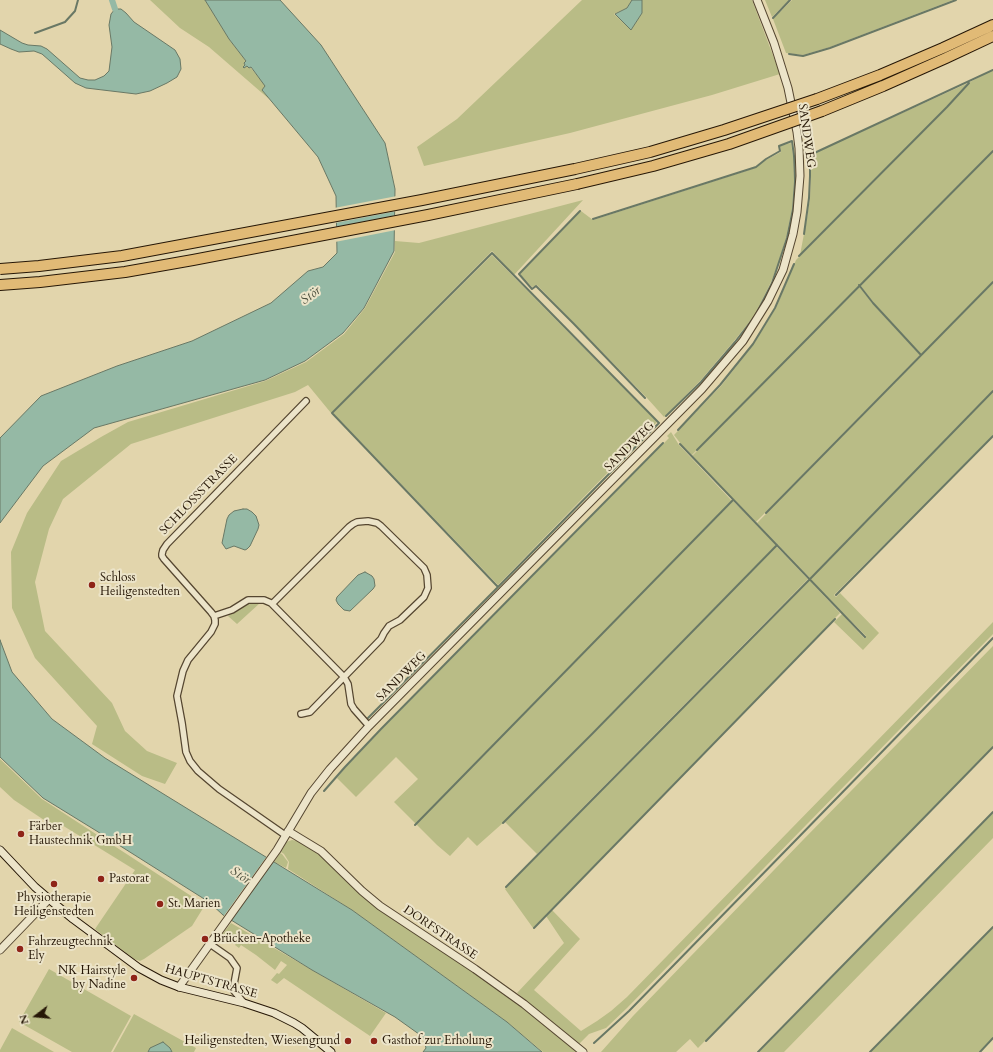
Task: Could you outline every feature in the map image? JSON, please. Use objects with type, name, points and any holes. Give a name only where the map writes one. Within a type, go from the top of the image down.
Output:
[{"type":"highway","points":[[0,269],[122,256],[422,200],[650,152],[702,137],[817,99],[894,69],[993,24]]},
{"type":"highway","points":[[0,284],[40,282],[133,271],[428,215],[653,166],[729,144],[822,111],[952,56],[993,36]]},
{"type":"street","name":"SANDWEG","points":[[179,987],[275,853],[311,792],[342,755],[702,389],[743,341],[768,301],[783,270],[793,234],[797,212],[800,176],[799,148],[788,88],[774,43],[757,0]]},
{"type":"street","name":"SCHLOSSSTRASSE","points":[[214,616],[164,559],[162,556],[163,550],[167,544],[306,401]]},
{"type":"street","points":[[272,604],[349,527],[357,522],[373,521],[381,526],[424,568],[428,575],[427,591],[424,596],[400,620],[389,626],[381,639],[310,712],[301,714]]},
{"type":"street","points":[[286,833],[219,789],[198,770],[190,761],[186,752],[177,696],[188,660],[213,628],[215,624],[214,616],[232,610],[248,600],[264,600],[272,604],[344,677],[348,684],[351,704],[369,726]]},
{"type":"street","name":"DORFSTRASSE","points":[[286,833],[321,851],[362,891],[380,906],[463,961],[524,1004],[583,1052]]},
{"type":"street","name":"HAUPTSTRASSE","points":[[0,850],[49,899],[73,919],[139,968],[161,980],[179,987],[244,1003],[274,1013],[302,1028],[330,1052]]},
{"type":"street","points":[[0,950],[49,899]]},
{"type":"street","points":[[210,944],[230,958],[237,968],[234,991],[244,1003]]},
{"type":"shaded area","points":[[150,0],[205,0],[229,39],[246,61],[247,66],[250,67],[266,86],[262,90],[269,99],[209,47],[180,28]]},
{"type":"shaded area","points":[[582,0],[632,0],[627,8],[614,14],[631,30],[642,13],[642,0],[752,0],[780,74],[712,95],[570,133],[424,166],[417,147],[457,119]]},
{"type":"shaded area","points":[[765,0],[789,0],[772,17]]},
{"type":"shaded area","points":[[792,0],[953,0],[830,47],[803,55],[786,53],[773,19]]},
{"type":"shaded area","points":[[993,70],[993,150],[692,455],[674,435],[721,386],[753,345],[776,308],[796,260],[947,108],[970,82]]},
{"type":"shaded area","points":[[968,83],[947,107],[800,255],[810,198],[810,155]]},
{"type":"shaded area","points":[[791,143],[794,181],[792,209],[786,238],[771,282],[754,316],[700,381],[664,417],[537,285],[532,287],[520,274],[581,211],[593,220],[755,168],[781,152],[780,146]]},
{"type":"shaded area","points":[[993,152],[993,281],[921,355],[874,303],[860,285]]},
{"type":"shaded area","points":[[583,200],[514,275],[492,251],[331,413],[308,385],[295,392],[131,444],[63,499],[49,529],[35,582],[45,631],[112,703],[125,731],[147,751],[177,763],[165,784],[142,776],[92,744],[97,726],[35,658],[12,608],[11,552],[27,513],[61,461],[128,422],[265,381],[306,362],[344,334],[365,308],[395,252],[395,241],[419,243]]},
{"type":"shaded area","points":[[492,255],[657,422],[498,585],[333,413]]},
{"type":"shaded area","points":[[993,283],[993,390],[810,578],[757,523]]},
{"type":"shaded area","points":[[859,286],[873,304],[920,355],[756,522],[692,456]]},
{"type":"shaded area","points":[[993,391],[993,435],[834,595],[836,597],[840,593],[879,633],[863,650],[834,622],[842,614],[864,638],[866,636],[810,579]]},
{"type":"shaded area","points":[[671,432],[679,445],[732,501],[416,824],[394,802],[418,779],[396,757],[356,797],[337,778],[346,767],[669,438],[667,436]]},
{"type":"shaded area","points":[[733,501],[776,545],[504,822],[477,846],[468,837],[450,856],[416,824]]},
{"type":"shaded area","points":[[776,546],[808,579],[537,854],[505,822]]},
{"type":"shaded area","points":[[809,580],[840,613],[533,928],[505,889]]},
{"type":"shaded area","points":[[247,602],[260,603],[237,624],[228,616]]},
{"type":"shaded area","points":[[993,622],[993,634],[606,1028],[589,1034],[579,1044],[517,993],[564,943],[546,916],[552,910],[580,939],[534,990],[581,1031],[611,1011],[627,997]]},
{"type":"shaded area","points":[[993,646],[993,746],[698,1048],[690,1039],[676,1052],[601,1052],[633,1016]]},
{"type":"shaded area","points":[[0,759],[42,799],[205,905],[192,926],[140,961],[134,959],[95,929],[135,870],[57,822],[52,824],[47,822],[14,800],[0,787]]},
{"type":"shaded area","points":[[993,813],[993,838],[784,1052],[759,1052]]},
{"type":"shaded area","points":[[292,840],[302,842],[316,851],[367,900],[381,911],[455,959],[521,1005],[577,1052],[543,1052],[507,1022],[352,910],[288,869],[289,862],[281,852],[286,842]]},
{"type":"shaded area","points":[[280,853],[288,862],[286,868],[274,862]]},
{"type":"shaded area","points":[[231,923],[386,1013],[370,1036],[284,978],[277,984],[271,980],[287,965],[281,961],[275,970],[241,945],[239,948],[235,945],[237,942],[235,940],[233,942],[231,940],[227,941],[221,936]]},
{"type":"shaded area","points":[[993,928],[993,1037],[979,1052],[871,1052]]},
{"type":"shaded area","points":[[49,969],[131,1016],[111,1052],[72,1052],[19,1022]]},
{"type":"shaded area","points":[[134,1014],[196,1048],[194,1052],[113,1052]]},
{"type":"shaded area","points":[[12,1028],[54,1052],[0,1052]]},
{"type":"water","name":"Stör","points":[[205,0],[280,0],[321,45],[385,143],[395,189],[394,251],[364,308],[343,333],[305,361],[265,380],[94,428],[43,466],[0,523],[0,438],[41,396],[117,366],[192,341],[271,303],[308,271],[323,267],[337,253],[336,196],[318,157],[262,90],[265,86],[251,67],[243,67],[246,61],[229,39]]},
{"type":"water","points":[[632,0],[642,0],[642,13],[631,30],[615,14],[627,8]]},
{"type":"water","points":[[115,9],[121,9],[134,22],[175,50],[180,59],[181,69],[177,77],[150,91],[136,94],[86,88],[75,83],[42,54],[34,51],[19,52],[0,44],[0,30],[22,43],[41,46],[47,49],[80,78],[95,80],[104,76],[109,71],[112,47],[109,25],[111,14]]},
{"type":"water","points":[[247,509],[256,516],[259,525],[258,529],[247,549],[245,550],[234,546],[226,549],[222,543],[227,519],[234,511]]},
{"type":"water","points":[[365,572],[372,576],[375,586],[350,611],[344,610],[338,604],[336,600],[337,597],[358,575]]},
{"type":"water","name":"Stör","points":[[0,640],[12,672],[52,719],[105,758],[352,910],[507,1022],[542,1052],[423,1052],[426,1048],[423,1037],[395,1017],[312,970],[223,915],[209,902],[43,798],[0,757]]},
{"type":"water","points":[[163,1042],[172,1052],[148,1052],[150,1048]]},
{"type":"pier","points":[[397,196],[397,211],[335,223],[334,208]]},
{"type":"pier","points":[[397,215],[396,230],[335,242],[335,227]]},
{"type":"pier","points":[[267,856],[274,860],[230,922],[223,917]]},
{"type":"waterway","points":[[35,33],[65,22],[75,11],[78,0]]},
{"type":"waterway","points":[[112,0],[115,9]]},
{"type":"waterway","points":[[773,18],[790,0]]},
{"type":"waterway","points":[[789,54],[803,56],[830,48],[956,0]]},
{"type":"waterway","points":[[804,234],[809,198],[810,155],[993,70]]},
{"type":"waterway","points":[[799,256],[969,83]]},
{"type":"waterway","points":[[593,219],[756,167],[780,151],[779,146],[792,141],[795,181],[793,209],[787,238],[772,283],[755,316],[735,342],[701,382],[666,416]]},
{"type":"waterway","points":[[697,450],[993,151]]},
{"type":"waterway","points":[[580,211],[519,274],[532,289],[536,286],[645,398]]},
{"type":"waterway","points":[[492,253],[659,423],[498,587],[332,413],[492,253]]},
{"type":"waterway","points":[[678,430],[720,385],[753,344],[775,308],[794,264]]},
{"type":"waterway","points":[[766,513],[993,282]]},
{"type":"waterway","points":[[859,285],[873,303],[921,355]]},
{"type":"waterway","points":[[506,887],[993,391]]},
{"type":"waterway","points":[[836,595],[993,436]]},
{"type":"waterway","points":[[324,791],[381,729],[663,443]]},
{"type":"waterway","points":[[680,444],[865,637]]},
{"type":"waterway","points":[[415,825],[733,500]]},
{"type":"waterway","points":[[503,823],[777,545]]},
{"type":"waterway","points":[[368,718],[498,587]]},
{"type":"waterway","points":[[534,928],[835,619]]},
{"type":"waterway","points":[[594,1043],[629,1011],[993,638]]},
{"type":"waterway","points":[[706,1041],[993,747]]},
{"type":"waterway","points":[[758,1052],[993,812]]},
{"type":"waterway","points":[[870,1052],[993,927]]},
{"type":"waterway","points":[[980,1052],[993,1038]]},
{"type":"place","name":"Schloss Heiligenstedten","points":[[92,585]]},
{"type":"place","name":"Färber Haustechnik GmbH","points":[[21,834]]},
{"type":"place","name":"Pastorat","points":[[101,879]]},
{"type":"place","name":"Physiotherapie Heiligenstedten","points":[[54,884]]},
{"type":"place","name":"St. Marien","points":[[160,904]]},
{"type":"place","name":"Brücken-Apotheke","points":[[205,939]]},
{"type":"place","name":"Fahrzeugtechnik Ely","points":[[20,949]]},
{"type":"place","name":"NK Hairstyle by Nadine","points":[[134,978]]},
{"type":"place","name":"Heiligenstedten, Wiesengrund","points":[[348,1041]]},
{"type":"place","name":"Gasthof zur Erholung","points":[[374,1041]]}]
